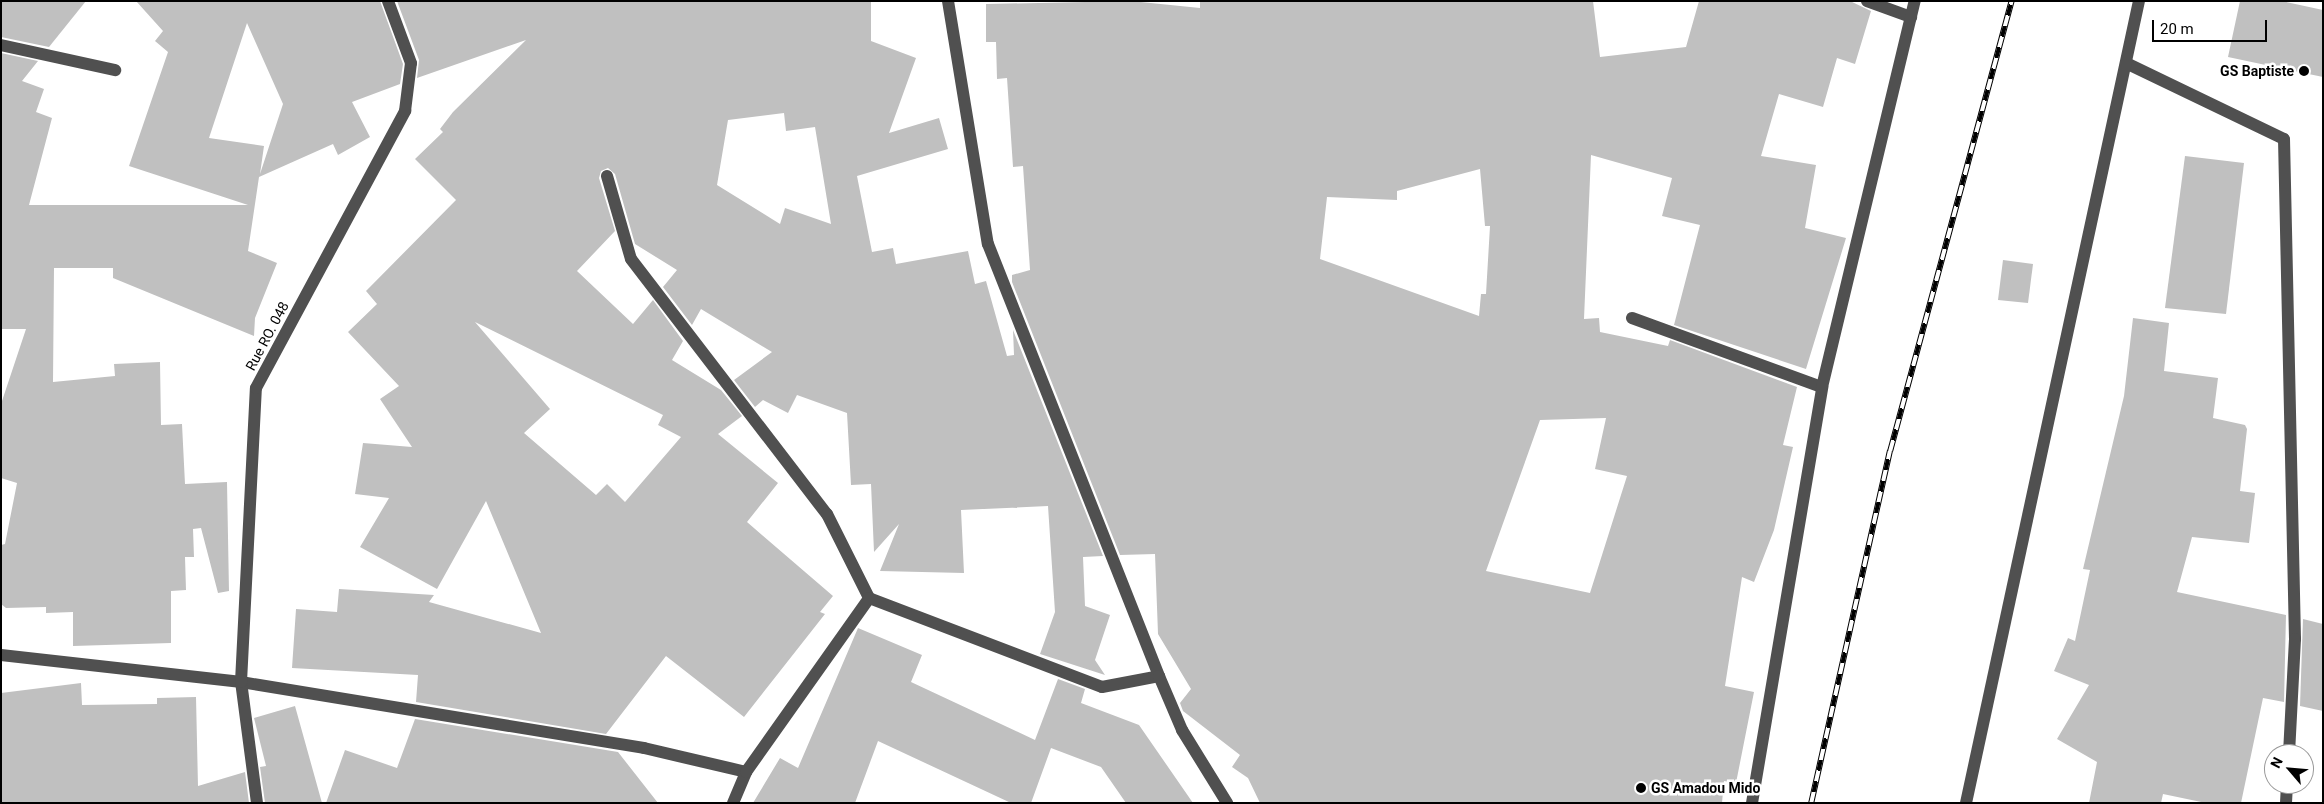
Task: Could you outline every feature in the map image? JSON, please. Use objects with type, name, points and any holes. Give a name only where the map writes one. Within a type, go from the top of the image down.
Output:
[{"type":"street","name":"Rue RO. 048","points":[[257,803],[241,682],[256,388],[405,111],[412,63],[388,1]]},
{"type":"street","points":[[948,1],[988,244],[1182,730],[1227,803]]},
{"type":"street","points":[[1867,1],[1911,17]]},
{"type":"street","points":[[1752,803],[1822,387],[1915,1]]},
{"type":"street","points":[[1966,803],[2139,1]]},
{"type":"street","points":[[1,45],[115,70]]},
{"type":"street","points":[[2126,63],[2284,139],[2295,639],[2290,744]]},
{"type":"street","points":[[607,176],[631,259],[827,514],[870,598],[1102,687],[1159,676]]},
{"type":"street","points":[[1632,318],[1822,387]]},
{"type":"street","points":[[733,803],[746,772],[870,598]]},
{"type":"street","points":[[1,655],[241,682],[644,748],[746,772]]},
{"type":"building","points":[[1,1],[86,1],[49,47],[1,37]]},
{"type":"building","points":[[136,1],[380,1],[403,64],[400,84],[352,102],[370,137],[338,155],[333,144],[259,177],[248,251],[277,263],[255,318],[254,336],[113,278],[113,268],[54,268],[53,382],[115,376],[114,364],[160,362],[161,425],[182,424],[185,484],[227,482],[229,591],[218,593],[201,528],[193,529],[194,557],[185,557],[186,590],[171,591],[171,643],[73,646],[73,612],[46,613],[46,607],[6,608],[1,604],[1,545],[5,544],[17,483],[1,478],[1,404],[26,329],[1,329],[1,53],[38,61],[22,81],[44,89],[36,112],[52,118],[29,205],[248,205],[129,166],[168,52],[155,41],[163,31]],"holes":[[[247,23],[283,104],[260,174],[264,146],[209,138]]]},
{"type":"building","points":[[397,1],[871,1],[871,41],[916,58],[889,133],[939,118],[948,149],[857,176],[872,252],[893,248],[896,264],[968,251],[975,284],[986,281],[1007,356],[1014,355],[1013,330],[1103,556],[1083,557],[1085,606],[1110,615],[1095,660],[1105,675],[1040,654],[1055,612],[1048,506],[961,510],[964,573],[880,571],[899,524],[874,552],[871,484],[851,485],[847,413],[797,395],[788,413],[763,400],[755,407],[734,380],[772,352],[701,309],[692,325],[663,287],[677,270],[635,244],[615,174],[608,168],[601,171],[599,178],[615,231],[577,271],[633,324],[653,300],[683,341],[672,360],[721,390],[742,416],[718,434],[778,483],[747,522],[833,596],[820,612],[825,614],[744,717],[666,656],[606,734],[416,702],[418,675],[292,668],[296,609],[337,612],[339,589],[434,595],[429,602],[541,633],[486,501],[437,589],[360,547],[389,498],[355,494],[363,443],[412,447],[380,399],[399,386],[348,332],[377,304],[366,291],[456,200],[415,159],[443,132],[440,129],[453,112],[526,40],[417,78],[419,60]],"holes":[[[784,113],[786,131],[815,127],[831,224],[785,208],[780,224],[717,185],[728,120]],[[475,322],[663,415],[658,425],[681,437],[625,502],[607,484],[596,495],[524,433],[550,409]]]},
{"type":"building","points":[[1131,1],[1200,8],[1200,1],[1593,1],[1600,57],[1686,47],[1699,1],[1850,1],[1871,11],[1855,64],[1837,58],[1823,107],[1779,94],[1761,156],[1816,165],[1805,228],[1846,238],[1806,369],[1674,325],[1700,225],[1662,216],[1672,178],[1591,155],[1584,319],[1599,318],[1600,332],[1668,346],[1670,340],[1797,387],[1783,445],[1793,447],[1774,530],[1754,582],[1742,577],[1725,686],[1754,692],[1736,783],[1724,781],[1722,803],[1260,803],[1248,778],[1232,767],[1240,755],[1183,711],[1180,703],[1191,689],[1158,634],[1155,554],[1120,555],[1012,282],[1012,275],[1030,270],[1023,166],[1013,167],[1007,78],[997,79],[996,42],[986,42],[986,4]],"holes":[[[1480,169],[1485,226],[1490,226],[1486,294],[1481,294],[1479,316],[1320,259],[1327,197],[1397,200],[1397,191]],[[1606,418],[1595,469],[1627,476],[1590,593],[1486,571],[1540,420]]]},
{"type":"building","points":[[2240,1],[2282,1],[2323,10],[2323,77],[2228,57]]},
{"type":"building","points":[[2185,156],[2244,163],[2226,314],[2165,308]]},
{"type":"building","points":[[2003,260],[2033,264],[2028,303],[1998,300]]},
{"type":"building","points":[[2133,318],[2169,323],[2164,371],[2218,378],[2213,418],[2245,425],[2247,429],[2240,491],[2255,493],[2249,543],[2192,537],[2177,592],[2286,615],[2284,702],[2263,698],[2241,803],[2206,803],[2163,794],[2161,803],[2089,803],[2097,762],[2057,739],[2089,685],[2054,671],[2068,638],[2075,641],[2090,570],[2083,569],[2124,396]]},
{"type":"building","points":[[2303,619],[2323,624],[2323,711],[2300,706]]},
{"type":"building","points":[[858,628],[922,655],[911,682],[1035,740],[1058,679],[1085,689],[1081,703],[1139,725],[1193,803],[1126,803],[1101,767],[1051,748],[1031,803],[1011,803],[878,741],[855,803],[753,803],[780,758],[798,768]]},
{"type":"building","points":[[81,683],[82,705],[157,704],[157,698],[196,697],[198,786],[245,772],[249,803],[1,803],[1,693]]},
{"type":"building","points":[[295,706],[322,803],[265,803],[260,767],[266,766],[254,718]]},
{"type":"building","points":[[415,719],[618,752],[658,803],[326,803],[345,750],[397,768]]},
{"type":"railway","points":[[1811,803],[1890,451],[2011,1]]},
{"type":"place","name":"GS Baptiste","points":[[2304,71]]},
{"type":"place","name":"GS Amadou Mido","points":[[1641,788]]}]
